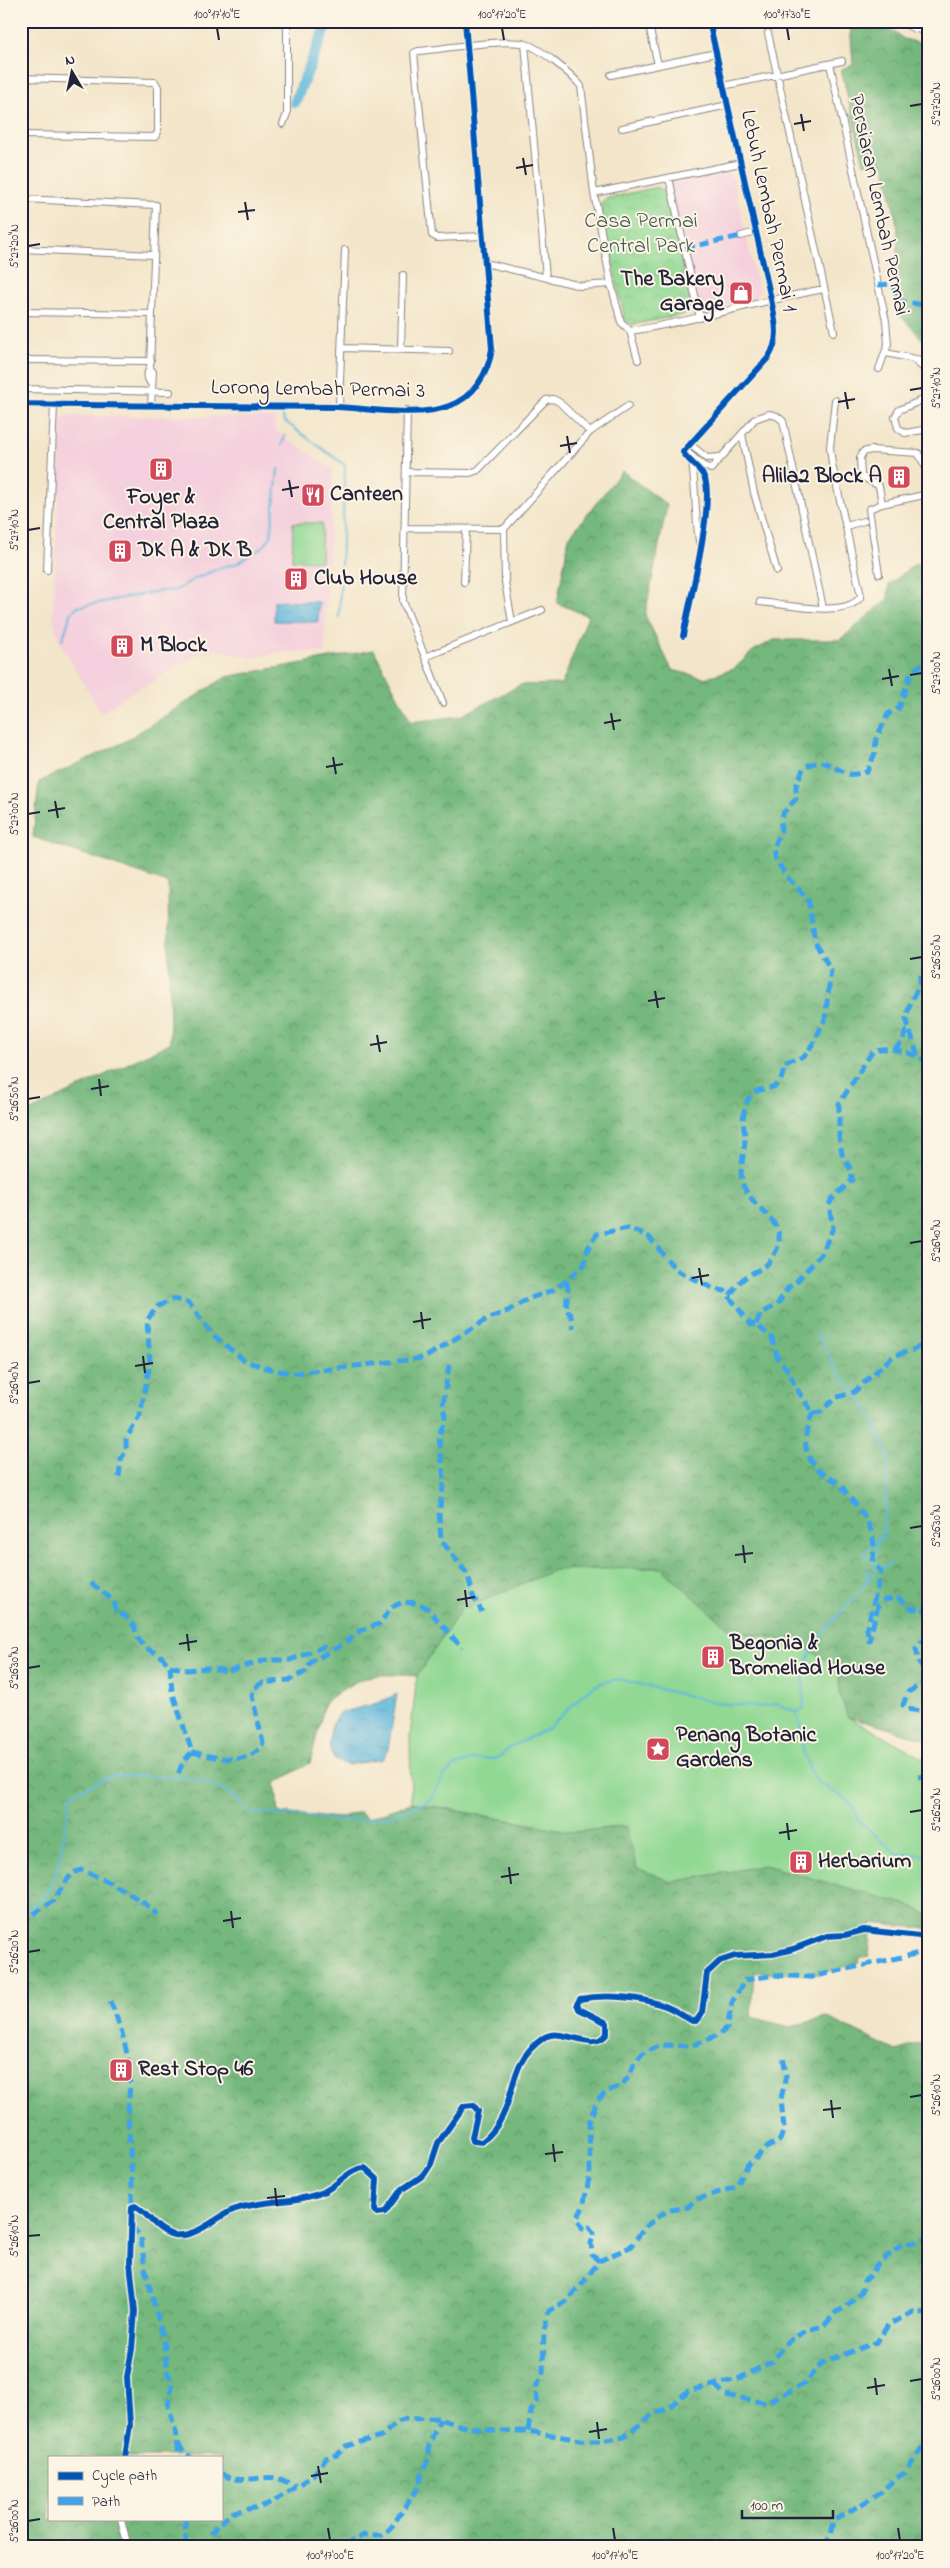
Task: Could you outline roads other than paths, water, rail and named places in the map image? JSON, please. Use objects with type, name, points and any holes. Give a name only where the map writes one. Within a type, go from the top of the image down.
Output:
[{"type":"main road","points":[[903,21],[914,27],[929,30]]},
{"type":"street","points":[[284,124],[287,114],[287,21]]},
{"type":"street","name":"Lorong Lembah Permai 3","points":[[21,404],[339,407],[407,410],[436,409],[460,401],[474,388],[486,372],[492,349],[465,21]]},
{"type":"street","points":[[648,21],[658,65]]},
{"type":"street","name":"Lebuh Lembah Permai 1","points":[[688,447],[774,349],[777,340],[771,299],[709,21]]},
{"type":"street","points":[[768,33],[834,332]]},
{"type":"street","points":[[483,236],[437,238],[432,235],[414,53],[418,51],[507,42],[525,44],[535,48],[581,86],[594,193],[611,284],[621,322],[630,331],[638,360]]},
{"type":"street","points":[[525,44],[546,277]]},
{"type":"street","points":[[611,75],[716,53]]},
{"type":"street","points":[[723,86],[842,61]]},
{"type":"street","name":"Persiaran Lembah Permai","points":[[830,64],[886,321],[888,344],[879,369]]},
{"type":"street","points":[[21,78],[155,82],[158,87],[158,132],[155,138],[21,135]]},
{"type":"street","points":[[622,128],[728,105]]},
{"type":"street","points":[[594,193],[741,163]]},
{"type":"street","points":[[669,178],[700,318]]},
{"type":"street","points":[[21,199],[156,205],[150,364],[153,372],[151,406]]},
{"type":"street","points":[[741,236],[756,232]]},
{"type":"street","points":[[21,250],[154,255]]},
{"type":"street","points":[[339,407],[345,250]]},
{"type":"street","points":[[486,263],[581,286],[611,284]]},
{"type":"street","points":[[401,349],[403,275]]},
{"type":"street","points":[[630,331],[700,318],[771,299],[824,289]]},
{"type":"street","points":[[21,312],[152,314]]},
{"type":"street","points":[[341,348],[449,351]]},
{"type":"street","points":[[886,353],[929,362]]},
{"type":"street","points":[[912,358],[929,373]]},
{"type":"street","points":[[21,360],[150,364]]},
{"type":"street","points":[[21,389],[170,392]]},
{"type":"street","points":[[929,398],[899,410],[895,417],[898,428],[905,433],[929,428]]},
{"type":"street","points":[[407,472],[470,473],[478,470],[484,467],[542,402],[553,399],[559,402],[590,432]]},
{"type":"street","points":[[760,602],[824,608],[851,606],[861,596],[832,464],[830,447],[835,400]]},
{"type":"street","points":[[47,570],[54,405]]},
{"type":"street","points":[[512,622],[505,582],[504,529],[590,432],[628,406]]},
{"type":"street","points":[[407,410],[403,601],[443,703]]},
{"type":"street","points":[[688,447],[707,469],[716,466],[720,458],[742,434],[762,416],[777,416],[783,421],[824,608]]},
{"type":"street","points":[[742,434],[754,493],[777,571]]},
{"type":"street","points":[[688,447],[707,458],[720,458]]},
{"type":"street","points":[[683,636],[704,527],[706,480],[701,470],[684,454],[688,447]]},
{"type":"street","points":[[879,574],[868,512],[871,507],[924,495],[929,488],[926,482],[929,475],[918,452],[871,450],[863,452],[860,458],[861,476],[879,486],[882,504]]},
{"type":"street","points":[[692,463],[696,485],[696,526],[700,545]]},
{"type":"street","points":[[924,495],[929,501]]},
{"type":"street","points":[[846,526],[864,521]]},
{"type":"street","points":[[405,528],[504,529]]},
{"type":"street","points":[[464,582],[466,529]]},
{"type":"street","points":[[425,657],[542,610]]},
{"type":"street","points":[[125,2456],[130,2425],[127,2376],[132,2349],[135,2311],[130,2262],[132,2207],[135,2206],[142,2210],[155,2224],[169,2233],[187,2234],[234,2210],[311,2197],[331,2188],[360,2168],[365,2168],[374,2174],[377,2179],[375,2210],[377,2213],[385,2212],[402,2190],[416,2181],[427,2170],[438,2143],[464,2106],[473,2105],[478,2111],[472,2137],[474,2140],[482,2142],[492,2134],[503,2118],[509,2104],[517,2067],[526,2052],[544,2037],[564,2034],[592,2041],[607,2034],[607,2023],[579,2009],[577,2004],[580,1999],[612,1996],[645,1999],[667,2006],[692,2021],[696,2021],[702,2013],[707,1973],[720,1961],[735,1956],[772,1954],[793,1950],[827,1936],[846,1935],[864,1930],[929,1937]]},
{"type":"street","points":[[121,2520],[128,2547]]},
{"type":"water","points":[[274,601],[319,602],[318,622],[274,621]]},
{"type":"water","points":[[397,1694],[388,1749],[383,1759],[347,1765],[335,1760],[329,1742],[333,1723],[339,1713],[378,1703]]},
{"type":"waterway","points":[[295,102],[328,21]]},
{"type":"waterway","points":[[283,416],[284,421],[345,465],[339,617]]},
{"type":"waterway","points":[[282,445],[285,435]]},
{"type":"waterway","points":[[62,639],[70,617],[77,607],[159,591],[177,590],[192,580],[222,567],[236,564],[264,546],[271,536],[278,469]]},
{"type":"waterway","points":[[797,1712],[804,1708],[804,1673],[813,1648],[877,1566],[873,1562],[877,1544],[883,1537],[889,1457],[871,1414],[836,1369],[817,1333]]},
{"type":"waterway","points":[[866,1559],[865,1552],[882,1530]]},
{"type":"waterway","points":[[878,1566],[886,1567],[890,1563]]},
{"type":"waterway","points":[[866,1580],[867,1567]]},
{"type":"waterway","points":[[21,1912],[38,1902],[47,1892],[53,1880],[58,1866],[71,1794],[113,1775],[191,1778],[203,1781],[230,1793],[251,1813],[308,1816],[341,1821],[389,1817],[430,1800],[444,1776],[455,1766],[474,1759],[493,1759],[502,1755],[509,1748],[549,1728],[590,1688],[618,1679],[717,1703],[759,1707],[777,1704],[796,1712],[800,1725],[804,1756],[816,1781],[848,1800],[859,1821],[897,1854],[929,1855]]},
{"type":"place","name":"The Bakery Garage","points":[[741,293]]},
{"type":"place","name":"Foyer & Central Plaza","points":[[161,469]]},
{"type":"place","name":"Alila2 Block A","points":[[899,477]]},
{"type":"place","name":"Canteen","points":[[313,495]]},
{"type":"place","name":"DK A & DK B","points":[[120,551]]},
{"type":"place","name":"Club House","points":[[296,579]]},
{"type":"place","name":"M Block","points":[[122,646]]},
{"type":"place","name":"Begonia & Bromeliad House","points":[[713,1657]]},
{"type":"place","name":"Penang Botanic Gardens","points":[[658,1749]]},
{"type":"place","name":"Herbarium","points":[[801,1862]]},
{"type":"place","name":"Rest Stop 46","points":[[121,2070]]},
{"type":"park label","name":"Casa Permai Central Park","points":[[641,234]]}]
